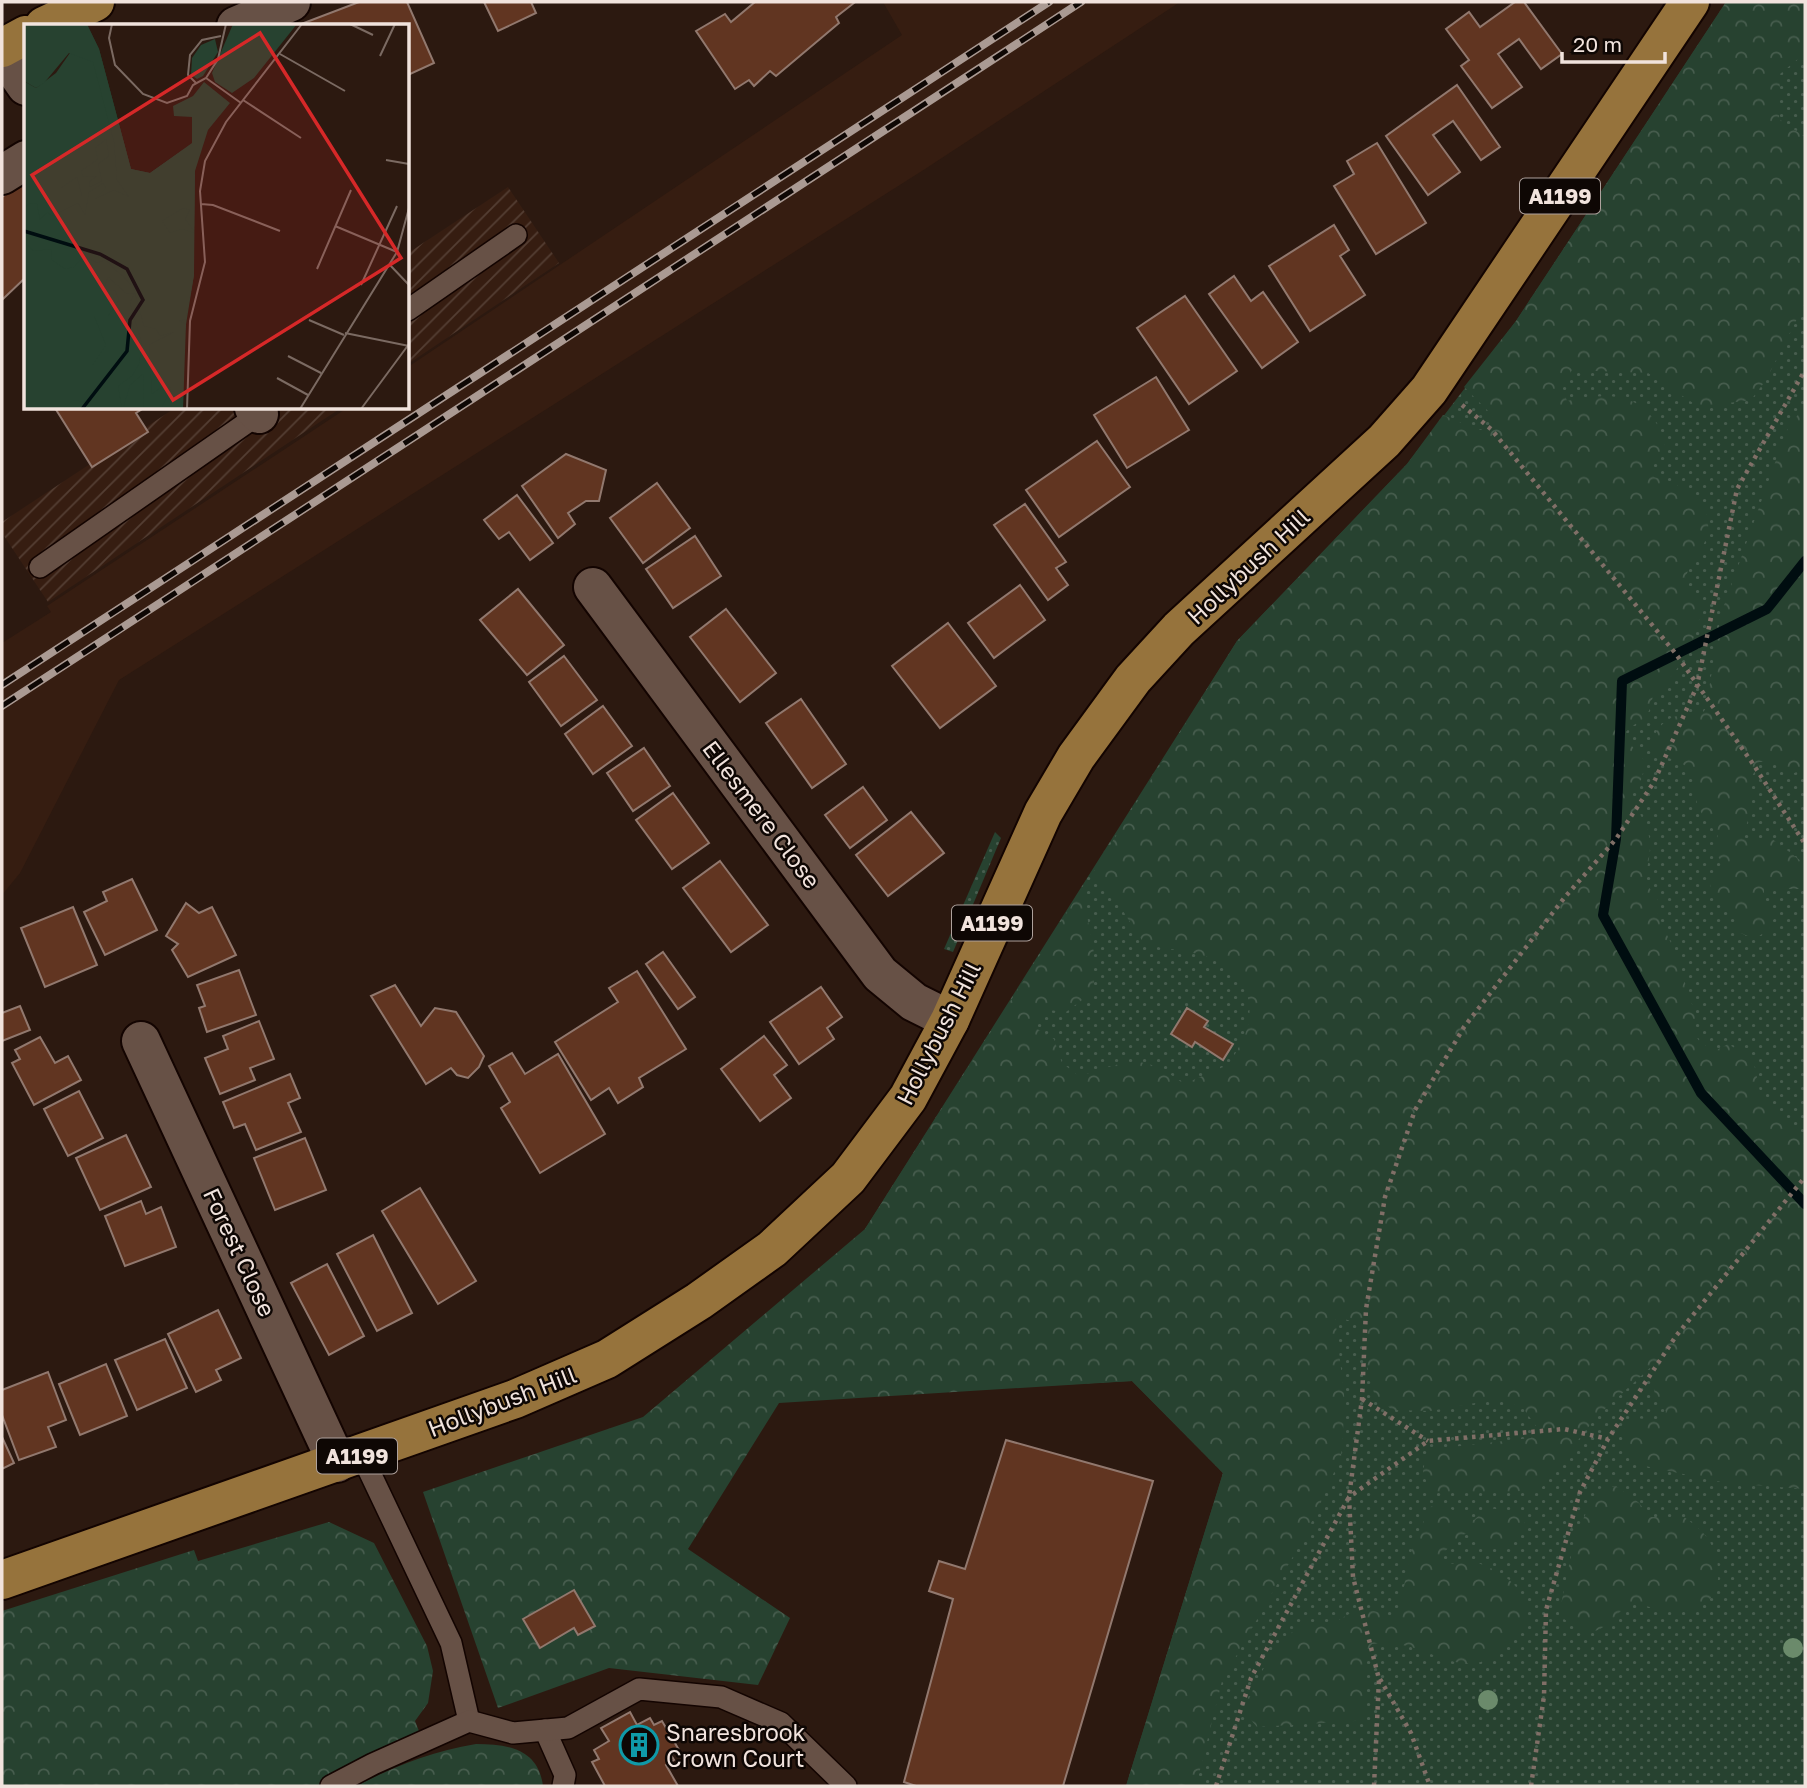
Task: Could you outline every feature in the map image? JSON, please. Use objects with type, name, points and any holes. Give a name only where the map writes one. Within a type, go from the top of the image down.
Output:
[{"type":"main road","name":"Hollybush Hill","points":[[2,1580],[515,1399],[607,1359],[699,1301],[772,1249],[848,1178],[908,1098],[950,1020],[1043,813],[1076,757],[1133,679],[1179,629],[1384,441],[1438,378],[1690,2]]},
{"type":"main road","points":[[48,24],[89,3]]},
{"type":"main road","points":[[2,50],[24,36]]},
{"type":"street","points":[[241,24],[292,2]]},
{"type":"street","points":[[2,50],[24,83]]},
{"type":"street","points":[[2,175],[24,161]]},
{"type":"street","name":"Ellesmere Close","points":[[593,587],[880,974],[914,1002],[950,1020]]},
{"type":"street","name":"Forest Close","points":[[141,1041],[349,1459]]},
{"type":"lane","points":[[410,309],[516,235]]},
{"type":"lane","points":[[40,567],[260,410]]},
{"type":"lane","points":[[349,1459],[451,1643],[469,1721]]},
{"type":"lane","points":[[331,1786],[469,1721],[513,1733],[568,1728],[639,1689],[721,1697],[780,1723],[846,1786]]},
{"type":"lane","points":[[545,1730],[565,1776],[563,1786]]},
{"type":"path","points":[[1430,1786],[1411,1733],[1379,1679],[1353,1577],[1349,1497],[1362,1399],[1366,1309],[1385,1197],[1415,1110],[1464,1027],[1565,897],[1616,838],[1647,793],[1697,686],[1737,489],[1805,370]]},
{"type":"path","points":[[1438,378],[1455,399],[1491,429],[1676,654],[1805,844]]},
{"type":"path","points":[[1531,1786],[1544,1696],[1546,1611],[1580,1492],[1608,1438],[1676,1336],[1805,1177]]},
{"type":"path","points":[[1362,1399],[1428,1441]]},
{"type":"path","points":[[1216,1786],[1251,1678],[1349,1497],[1428,1441],[1564,1429],[1608,1438]]},
{"type":"path","points":[[1374,1786],[1379,1679]]},
{"type":"shaded area","points":[[883,2],[1180,2],[925,169],[119,680],[20,873],[2,895],[2,643],[51,612],[47,606],[344,410],[410,410],[410,366],[902,35]]},
{"type":"shaded area","points":[[508,187],[559,263],[410,363],[410,252]]},
{"type":"shaded area","points":[[172,410],[338,410],[48,602],[2,533],[2,522]]},
{"type":"green space","points":[[1726,2],[1805,2],[1805,1786],[1126,1786],[1223,1473],[1132,1381],[856,1396],[865,1229],[1237,641],[1407,464],[1516,321]]},
{"type":"green space","points":[[1726,2],[1805,2],[1805,53],[1780,74],[1779,119],[1805,137],[1805,303],[1766,380],[1751,400],[1699,407],[1648,373],[1572,370],[1562,386],[1567,401],[1618,397],[1630,400],[1650,414],[1662,434],[1664,444],[1663,450],[1648,468],[1654,477],[1688,492],[1704,509],[1708,520],[1708,532],[1703,546],[1684,585],[1702,602],[1697,628],[1680,665],[1653,695],[1648,713],[1623,736],[1646,762],[1641,780],[1624,793],[1640,815],[1649,834],[1649,855],[1644,881],[1657,898],[1658,917],[1680,961],[1685,987],[1696,1014],[1693,1032],[1700,1042],[1715,1051],[1728,1044],[1753,1059],[1760,1092],[1805,1145],[1805,1489],[1726,1483],[1645,1466],[1625,1448],[1623,1431],[1633,1418],[1657,1420],[1666,1412],[1655,1396],[1651,1367],[1596,1417],[1542,1487],[1509,1493],[1430,1492],[1423,1472],[1426,1454],[1434,1449],[1531,1438],[1536,1426],[1523,1408],[1498,1399],[1430,1411],[1392,1410],[1374,1393],[1356,1322],[1335,1317],[1345,1403],[1341,1457],[1307,1532],[1222,1681],[1196,1786],[1126,1786],[1223,1473],[1132,1381],[779,1403],[688,1549],[790,1618],[758,1685],[609,1668],[498,1708],[423,1492],[643,1417],[865,1229],[1082,889],[1094,953],[1094,991],[1066,1012],[1049,1010],[1029,1024],[1054,1039],[1062,1063],[1079,1076],[1133,1062],[1156,1066],[1184,1084],[1230,1064],[1249,1019],[1248,997],[1242,981],[1232,969],[1217,961],[1182,951],[1145,945],[1108,888],[1091,876],[1237,641],[1407,464],[1443,415],[1478,430],[1491,429],[1493,416],[1464,387],[1516,321]]},
{"type":"green space","points":[[1805,404],[1805,769],[1794,773],[1776,762],[1759,762],[1749,783],[1752,805],[1743,838],[1771,838],[1805,864],[1805,889],[1764,889],[1764,905],[1776,914],[1769,929],[1755,939],[1738,932],[1734,910],[1720,903],[1712,892],[1710,881],[1725,866],[1713,850],[1718,835],[1699,807],[1691,771],[1650,746],[1663,723],[1683,714],[1702,714],[1706,708],[1721,614],[1786,432]]},
{"type":"green space","points":[[995,832],[1001,838],[953,952],[944,949]]},
{"type":"green space","points":[[1616,1486],[1638,1502],[1651,1517],[1684,1517],[1698,1528],[1705,1535],[1716,1556],[1718,1579],[1710,1599],[1701,1606],[1674,1611],[1629,1603],[1604,1627],[1590,1632],[1581,1630],[1559,1615],[1573,1550],[1583,1520],[1599,1489]]},
{"type":"green space","points":[[1440,1504],[1474,1520],[1487,1508],[1523,1512],[1525,1529],[1508,1548],[1488,1549],[1472,1532],[1462,1535],[1442,1554],[1446,1564],[1474,1562],[1494,1570],[1518,1589],[1525,1601],[1527,1613],[1524,1626],[1515,1638],[1489,1658],[1477,1663],[1452,1661],[1402,1645],[1372,1644],[1364,1668],[1367,1709],[1355,1721],[1257,1727],[1244,1712],[1265,1666],[1287,1637],[1300,1627],[1314,1623],[1330,1627],[1346,1616],[1361,1611],[1377,1612],[1393,1620],[1398,1613],[1412,1549],[1430,1507]]},
{"type":"green space","points":[[329,1522],[374,1543],[427,1646],[433,1671],[428,1703],[415,1721],[419,1731],[319,1786],[2,1786],[2,1611],[194,1550],[198,1561]]},
{"type":"green space","points":[[476,1744],[500,1745],[528,1756],[540,1774],[543,1786],[356,1786],[414,1760]]},
{"type":"building","points":[[359,2],[407,2],[434,63],[410,74],[410,24],[301,24]]},
{"type":"building","points":[[484,2],[531,2],[536,13],[498,31]]},
{"type":"building","points":[[755,2],[854,3],[836,17],[839,23],[776,76],[770,71],[754,86],[749,80],[735,89],[696,31],[725,14],[731,22]]},
{"type":"building","points":[[1515,2],[1524,2],[1562,54],[1541,69],[1519,39],[1498,54],[1522,87],[1492,108],[1461,66],[1469,60],[1446,29],[1469,12],[1480,27]]},
{"type":"building","points":[[1457,85],[1500,147],[1481,160],[1453,121],[1433,135],[1460,172],[1428,195],[1386,136]]},
{"type":"building","points":[[1377,143],[1426,223],[1376,254],[1334,186],[1354,174],[1347,161]]},
{"type":"building","points":[[24,180],[24,279],[2,300],[2,197]]},
{"type":"building","points":[[1334,225],[1349,250],[1340,256],[1365,295],[1310,331],[1269,266]]},
{"type":"building","points":[[1234,276],[1251,301],[1263,292],[1298,342],[1262,368],[1209,294]]},
{"type":"building","points":[[1185,296],[1237,371],[1189,404],[1137,328]]},
{"type":"building","points":[[1156,377],[1189,430],[1127,468],[1094,415]]},
{"type":"building","points":[[56,410],[141,410],[136,413],[148,432],[92,467]]},
{"type":"building","points":[[1097,441],[1130,487],[1059,537],[1026,490]]},
{"type":"building","points":[[566,454],[606,470],[599,501],[586,501],[568,513],[575,524],[558,538],[522,486]]},
{"type":"building","points":[[657,483],[690,528],[643,563],[610,518]]},
{"type":"building","points":[[517,495],[553,543],[530,560],[509,532],[499,539],[484,520]]},
{"type":"building","points":[[1025,504],[1066,562],[1056,568],[1068,585],[1048,600],[994,525]]},
{"type":"building","points":[[695,536],[721,576],[673,608],[646,569]]},
{"type":"building","points":[[1020,585],[1045,620],[994,658],[968,623]]},
{"type":"building","points":[[518,589],[564,645],[527,675],[480,620]]},
{"type":"building","points":[[726,609],[776,673],[740,702],[690,637]]},
{"type":"building","points":[[948,623],[996,686],[940,728],[892,666]]},
{"type":"building","points":[[564,656],[597,700],[561,726],[529,682]]},
{"type":"building","points":[[801,699],[846,764],[812,788],[766,723]]},
{"type":"building","points":[[603,706],[632,746],[593,774],[565,734]]},
{"type":"building","points":[[644,748],[670,786],[633,811],[607,773]]},
{"type":"building","points":[[863,787],[887,820],[850,848],[825,815]]},
{"type":"building","points":[[673,793],[709,843],[672,869],[636,820]]},
{"type":"building","points":[[911,812],[944,853],[888,896],[856,855]]},
{"type":"building","points":[[720,861],[768,925],[731,952],[683,888]]},
{"type":"building","points":[[132,879],[157,930],[105,955],[84,912],[107,901],[103,892]]},
{"type":"building","points":[[186,903],[199,913],[212,907],[236,955],[188,977],[172,950],[178,944],[166,936]]},
{"type":"building","points":[[73,907],[97,965],[45,987],[21,928]]},
{"type":"building","points":[[663,952],[695,997],[678,1009],[646,964]]},
{"type":"building","points":[[239,970],[256,1015],[207,1032],[199,1008],[205,1006],[197,985]]},
{"type":"building","points":[[637,971],[686,1049],[639,1078],[643,1087],[618,1103],[609,1088],[591,1100],[555,1042],[618,1002],[609,988]]},
{"type":"building","points":[[395,985],[421,1026],[435,1008],[456,1012],[484,1056],[479,1067],[468,1078],[457,1075],[451,1068],[426,1084],[371,996]]},
{"type":"building","points":[[821,987],[842,1017],[827,1028],[834,1039],[799,1064],[770,1022]]},
{"type":"building","points":[[20,1006],[30,1030],[2,1041],[2,1013]]},
{"type":"building","points":[[1187,1008],[1208,1021],[1204,1027],[1233,1044],[1223,1060],[1195,1042],[1192,1047],[1171,1034]]},
{"type":"building","points":[[259,1021],[274,1059],[250,1068],[255,1080],[220,1094],[205,1058],[228,1049],[223,1036]]},
{"type":"building","points":[[764,1036],[787,1065],[774,1075],[791,1098],[760,1121],[721,1069]]},
{"type":"building","points":[[40,1037],[55,1063],[68,1056],[81,1080],[34,1105],[12,1063],[20,1059],[15,1050]]},
{"type":"building","points":[[512,1053],[525,1074],[558,1054],[605,1134],[540,1173],[501,1108],[510,1102],[489,1066]]},
{"type":"building","points":[[290,1074],[300,1098],[288,1103],[301,1132],[256,1150],[245,1124],[234,1128],[223,1102]]},
{"type":"building","points":[[79,1091],[103,1138],[68,1156],[44,1109]]},
{"type":"building","points":[[126,1135],[151,1187],[100,1210],[76,1158]]},
{"type":"building","points":[[305,1138],[326,1190],[275,1210],[254,1158]]},
{"type":"building","points":[[420,1188],[476,1281],[438,1304],[382,1211]]},
{"type":"building","points":[[141,1201],[146,1214],[161,1207],[176,1247],[125,1266],[105,1216]]},
{"type":"building","points":[[373,1235],[412,1313],[377,1331],[337,1254]]},
{"type":"building","points":[[327,1264],[364,1336],[329,1355],[291,1283]]},
{"type":"building","points":[[218,1310],[241,1358],[216,1370],[221,1380],[196,1392],[168,1334]]},
{"type":"building","points":[[165,1339],[187,1388],[137,1410],[115,1360]]},
{"type":"building","points":[[106,1364],[127,1416],[80,1435],[59,1384]]},
{"type":"building","points":[[48,1372],[66,1420],[48,1427],[56,1447],[19,1460],[2,1415],[2,1390]]},
{"type":"building","points":[[2,1437],[14,1463],[2,1469]]},
{"type":"building","points":[[1006,1440],[1153,1481],[1063,1786],[916,1786],[904,1782],[953,1599],[929,1591],[939,1561],[965,1569]]},
{"type":"building","points":[[574,1590],[595,1626],[578,1635],[574,1628],[540,1648],[523,1619]]},
{"type":"building","name":"Snaresbrook Crown Court","points":[[630,1712],[637,1725],[650,1718],[654,1725],[662,1721],[679,1750],[671,1755],[674,1760],[666,1765],[678,1786],[605,1786],[592,1762],[599,1759],[594,1750],[609,1741],[601,1728]]},
{"type":"waterway","points":[[1805,561],[1767,609],[1622,681],[1616,839],[1603,915],[1701,1093],[1805,1204]]},
{"type":"railway","points":[[2,685],[1049,2]]},
{"type":"railway","points":[[2,706],[1081,2]]},
{"type":"place","name":"Snaresbrook Crown Court","points":[[639,1745]]}]
